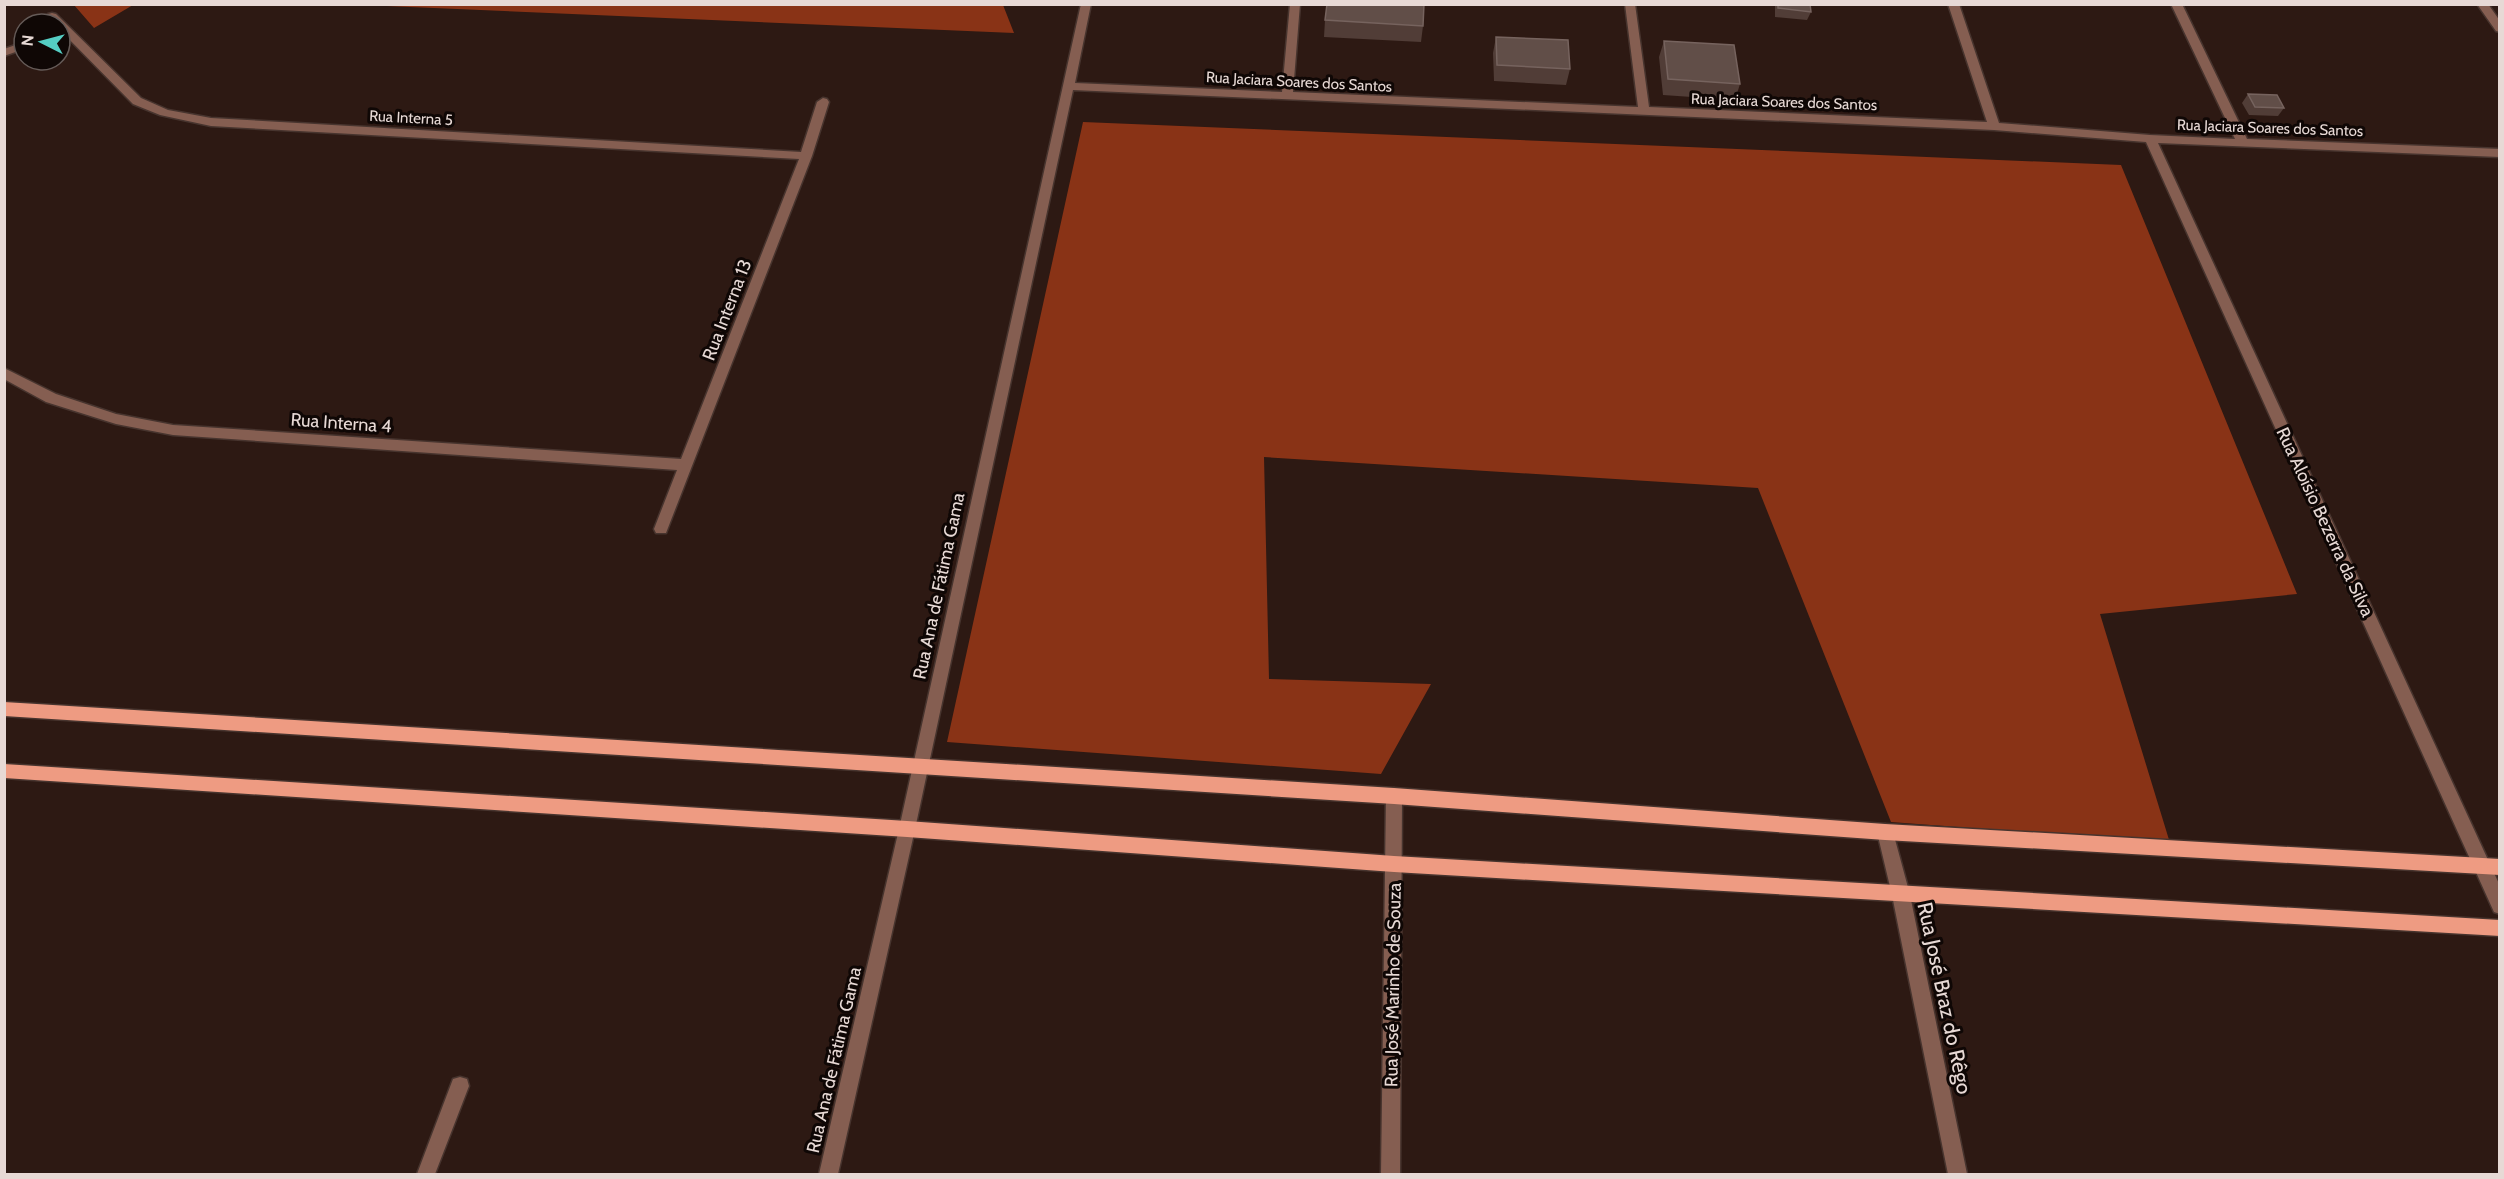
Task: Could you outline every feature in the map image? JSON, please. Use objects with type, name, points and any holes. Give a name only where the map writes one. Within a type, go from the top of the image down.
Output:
[{"type":"main road","points":[[4,709],[1394,796],[1885,832],[2491,867]]},
{"type":"main road","points":[[4,771],[907,829],[1394,864],[2499,928]]},
{"type":"street","name":"Rua Ana de Fátima Gama","points":[[828,1174],[907,829],[1086,4]]},
{"type":"street","points":[[1287,97],[1295,4]]},
{"type":"street","points":[[1630,4],[1644,112]]},
{"type":"street","points":[[1953,4],[1994,126]]},
{"type":"street","points":[[2176,4],[2242,141]]},
{"type":"street","points":[[2482,4],[2499,29]]},
{"type":"street","name":"Rua Interna 5","points":[[72,37],[137,101],[157,111],[184,117],[223,122],[806,156]]},
{"type":"street","name":"Rua Jaciara Soares dos Santos","points":[[1068,86],[1994,126],[2150,139],[2499,153]]},
{"type":"street","name":"Rua Interna 13","points":[[661,530],[806,156],[823,102]]},
{"type":"street","name":"Rua Aloísio Bezerra da Silva","points":[[2150,139],[2491,867],[2499,906]]},
{"type":"street","name":"Rua Interna 4","points":[[4,373],[51,398],[116,419],[173,430],[686,465]]},
{"type":"street","name":"Rua José Marinho de Souza","points":[[1390,1174],[1394,796]]},
{"type":"street","name":"Rua José Braz do Rêgo","points":[[1885,832],[1901,895],[1958,1174]]},
{"type":"street","points":[[426,1174],[460,1086]]},
{"type":"shaded area","points":[[1003,4],[1014,33],[363,5]]},
{"type":"shaded area","points":[[74,5],[133,5],[94,28]]},
{"type":"shaded area","points":[[1083,122],[2121,165],[2297,594],[2100,614],[2170,843],[1891,822],[1758,488],[1264,457],[1269,679],[1431,684],[1381,774],[947,742]]},
{"type":"building","points":[[1327,4],[1424,4],[1423,26],[1325,20]]},
{"type":"building","points":[[1778,4],[1810,4],[1811,12],[1778,8]]},
{"type":"building","points":[[1496,37],[1568,40],[1570,69],[1497,65]]},
{"type":"building","points":[[1664,41],[1734,45],[1740,84],[1668,79]]},
{"type":"building","points":[[2248,94],[2277,95],[2284,108],[2255,107]]}]
